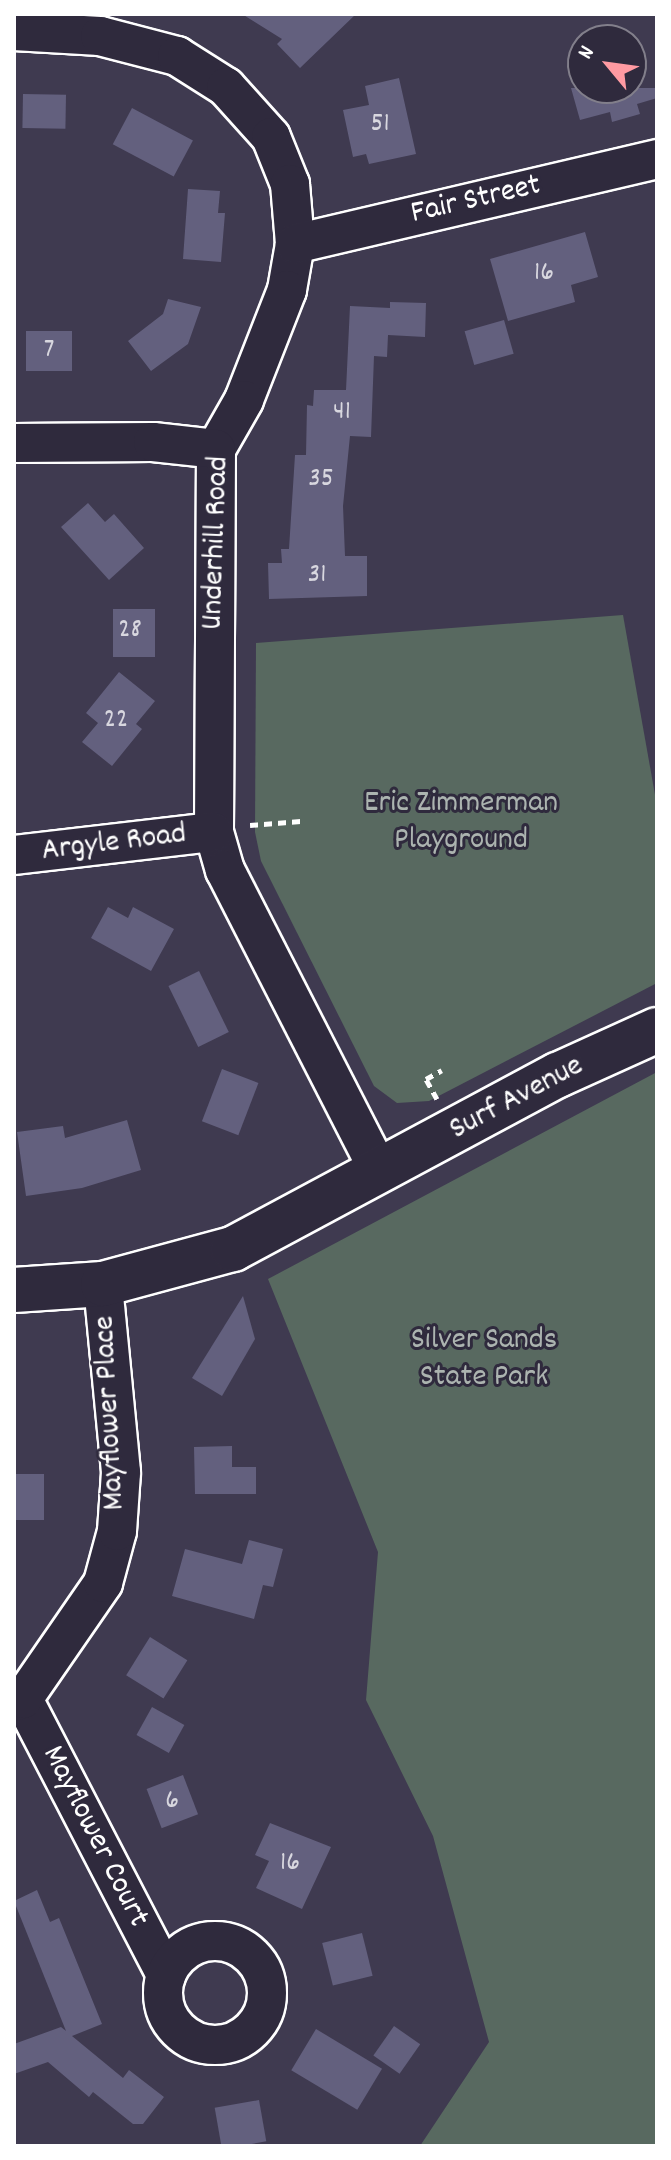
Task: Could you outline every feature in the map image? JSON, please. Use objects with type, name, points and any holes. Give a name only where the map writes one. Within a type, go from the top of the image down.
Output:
[{"type":"street","name":"Underhill Road","points":[[14,31],[100,36],[177,56],[226,87],[271,137],[282,158],[290,184],[295,244],[274,329],[244,400],[216,449],[214,832],[225,870],[380,1173]]},
{"type":"street","name":"Fair Street","points":[[295,244],[657,159]]},
{"type":"street","points":[[14,443],[153,442],[216,449]]},
{"type":"street","name":"Argyle Road","points":[[14,855],[214,832]]},
{"type":"street","name":"Surf Avenue","points":[[14,1290],[103,1284],[233,1249],[558,1075],[657,1030]]},
{"type":"street","name":"Mayflower Place","points":[[18,1700],[103,1583],[117,1531],[121,1472],[103,1284]]},
{"type":"street","name":"Mayflower Court","points":[[18,1700],[166,1975]]},
{"type":"path","points":[[250,825],[301,821]]},
{"type":"path","points":[[441,1107],[426,1079],[442,1070]]},
{"type":"green space","name":"Eric Zimmerman Playground","points":[[623,615],[657,806],[657,983],[429,1101],[397,1103],[374,1086],[261,861],[255,832],[256,643]]},
{"type":"green space","name":"Silver Sands State Park","points":[[657,1072],[657,2146],[420,2146],[489,2042],[433,1836],[366,1700],[378,1552],[268,1279]]},
{"type":"building","points":[[242,14],[356,14],[300,68],[277,44],[282,39]]},
{"type":"building","points":[[399,78],[416,154],[369,164],[366,154],[353,157],[343,110],[369,105],[365,86]]},
{"type":"building","points":[[647,88],[657,88],[657,98],[647,101]]},
{"type":"building","points":[[23,94],[66,95],[65,129],[22,128]]},
{"type":"building","points":[[576,104],[637,104],[640,114],[612,122],[610,112],[580,120]]},
{"type":"building","points":[[132,108],[193,140],[174,177],[113,144]]},
{"type":"building","points":[[188,189],[220,191],[218,213],[225,213],[221,262],[183,259]]},
{"type":"building","points":[[585,232],[598,277],[571,285],[575,302],[508,321],[490,259]]},
{"type":"building","points":[[168,299],[201,307],[188,344],[151,371],[128,341],[163,314]]},
{"type":"building","points":[[390,302],[426,303],[425,337],[388,335],[387,357],[374,356],[371,437],[350,436],[343,506],[345,556],[367,556],[367,596],[269,599],[268,563],[282,563],[281,549],[289,549],[295,455],[306,455],[307,405],[313,406],[314,390],[346,390],[350,306],[390,308]]},
{"type":"building","points":[[504,320],[514,354],[474,365],[465,331]]},
{"type":"building","points":[[26,331],[72,331],[72,371],[26,371]]},
{"type":"building","points":[[88,503],[105,522],[114,514],[144,548],[109,580],[61,527]]},
{"type":"building","points":[[113,609],[155,609],[155,657],[113,657]]},
{"type":"building","points":[[119,672],[155,701],[136,724],[142,729],[112,766],[82,742],[98,723],[86,713]]},
{"type":"building","points":[[108,907],[128,918],[133,907],[174,929],[151,971],[91,938]]},
{"type":"building","points":[[199,971],[229,1032],[198,1047],[168,986]]},
{"type":"building","points":[[222,1069],[258,1083],[238,1135],[202,1121]]},
{"type":"building","points":[[127,1120],[141,1170],[82,1188],[26,1196],[17,1132],[63,1126],[65,1138]]},
{"type":"building","points":[[243,1296],[255,1339],[222,1396],[192,1378]]},
{"type":"building","points":[[232,1446],[232,1467],[256,1467],[256,1494],[195,1494],[194,1447]]},
{"type":"building","points":[[14,1474],[44,1474],[44,1520],[14,1520]]},
{"type":"building","points":[[249,1540],[283,1549],[273,1587],[263,1585],[254,1619],[172,1596],[185,1549],[242,1564]]},
{"type":"building","points":[[150,1637],[187,1660],[163,1698],[126,1675]]},
{"type":"building","points":[[152,1707],[184,1725],[169,1753],[136,1735]]},
{"type":"building","points":[[183,1775],[198,1814],[162,1828],[147,1789]]},
{"type":"building","points":[[270,1823],[331,1847],[302,1909],[256,1888],[269,1861],[255,1855]]},
{"type":"building","points":[[37,1890],[50,1922],[59,1918],[102,2024],[72,2036],[123,2078],[129,2070],[164,2097],[143,2124],[133,2124],[93,2092],[89,2097],[48,2062],[14,2074],[14,2044],[61,2027],[66,2031],[14,1901]]},
{"type":"building","points":[[362,1933],[373,1976],[333,1986],[322,1943]]},
{"type":"building","points":[[394,2026],[420,2044],[400,2074],[373,2055]]},
{"type":"building","points":[[316,2029],[382,2069],[357,2110],[291,2070]]},
{"type":"building","points":[[259,2100],[266,2141],[221,2146],[215,2108]]}]
